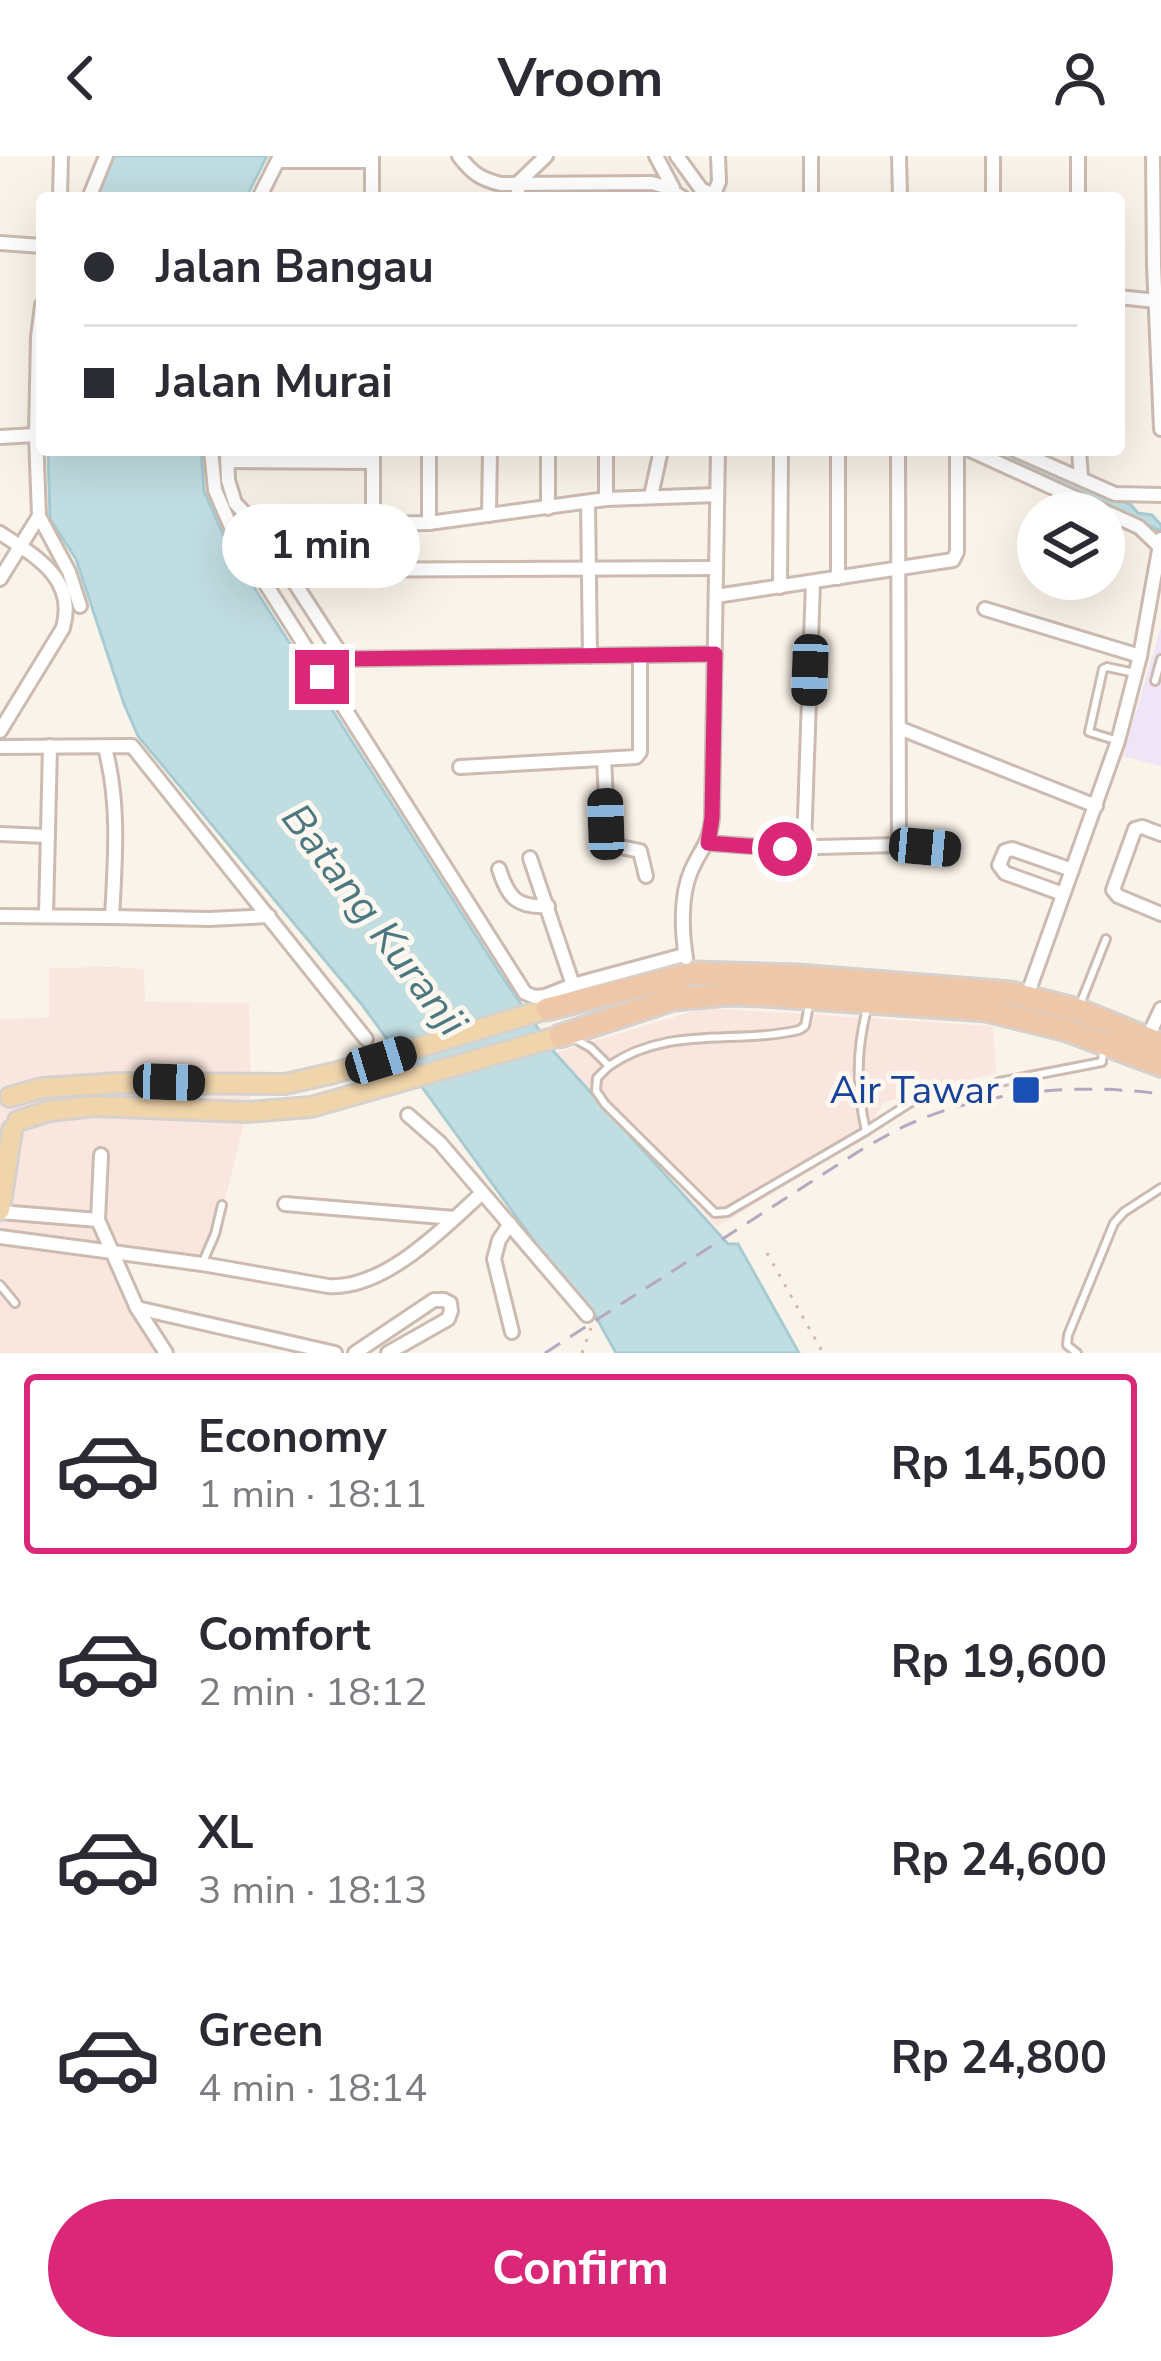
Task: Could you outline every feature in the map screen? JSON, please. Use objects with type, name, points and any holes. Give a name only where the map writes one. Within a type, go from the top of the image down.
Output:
[{"type":"highway","points":[[547,1009],[689,964],[1027,996],[1078,1010],[1154,1041]]},
{"type":"highway","points":[[564,1035],[674,999],[728,994],[986,1010],[1027,1018],[1161,1066]]},
{"type":"main road","points":[[5,1095],[119,1083],[285,1084],[547,1009]]},
{"type":"main road","points":[[10,1129],[49,1111],[94,1106],[285,1110],[388,1087],[564,1035]]},
{"type":"main road","points":[[0,1211],[10,1129],[19,1110],[5,1095]]},
{"type":"street","points":[[59,192],[61,156]]},
{"type":"street","points":[[91,192],[106,156]]},
{"type":"street","points":[[459,156],[481,179],[518,191],[579,183],[638,183],[659,184],[672,192]]},
{"type":"street","points":[[518,191],[546,156]]},
{"type":"street","points":[[656,156],[677,192]]},
{"type":"street","points":[[677,156],[706,192]]},
{"type":"street","points":[[716,192],[718,156]]},
{"type":"street","points":[[811,156],[811,192]]},
{"type":"street","points":[[899,156],[900,192]]},
{"type":"street","points":[[993,156],[993,192]]},
{"type":"street","points":[[1078,156],[1078,192]]},
{"type":"street","points":[[1154,156],[1161,429]]},
{"type":"street","points":[[262,192],[279,158],[373,158],[373,192]]},
{"type":"street","points":[[579,183],[580,192]]},
{"type":"street","points":[[638,183],[639,192]]},
{"type":"street","points":[[0,243],[36,246]]},
{"type":"street","points":[[1125,298],[1156,301]]},
{"type":"street","points":[[0,437],[36,435]]},
{"type":"street","points":[[37,456],[39,516],[69,572],[80,606]]},
{"type":"street","points":[[211,456],[214,490],[234,534],[322,677],[525,993],[545,996],[573,985],[689,964],[686,888],[708,843],[712,818],[718,456]]},
{"type":"street","points":[[344,659],[231,493],[226,456],[373,456],[373,524]]},
{"type":"street","points":[[429,456],[429,523]]},
{"type":"street","points":[[489,515],[490,456]]},
{"type":"street","points":[[548,456],[548,508]]},
{"type":"street","points":[[606,456],[606,499]]},
{"type":"street","points":[[651,496],[660,456]]},
{"type":"street","points":[[780,587],[781,456]]},
{"type":"street","points":[[838,456],[838,578]]},
{"type":"street","points":[[898,456],[899,845]]},
{"type":"street","points":[[716,596],[948,562],[956,556],[957,456]]},
{"type":"street","points":[[983,456],[1139,527],[1160,552],[1118,741],[1027,996]]},
{"type":"street","points":[[1029,456],[1122,496],[1161,495]]},
{"type":"street","points":[[1079,456],[1081,478]]},
{"type":"street","points":[[248,519],[429,523],[606,499],[717,495]]},
{"type":"street","points":[[588,502],[590,656]]},
{"type":"street","points":[[0,579],[39,516]]},
{"type":"street","points":[[0,533],[45,562],[65,603],[66,617],[64,628],[0,730]]},
{"type":"street","points":[[287,570],[716,568]]},
{"type":"street","points":[[804,846],[813,582]]},
{"type":"street","points":[[985,609],[1140,656]]},
{"type":"street","points":[[322,677],[344,659],[715,654]]},
{"type":"street","points":[[460,766],[636,757],[640,752],[640,656]]},
{"type":"street","points":[[899,728],[1096,806]]},
{"type":"street","points":[[46,916],[50,746]]},
{"type":"street","points":[[0,747],[132,746],[366,1039]]},
{"type":"street","points":[[105,748],[116,823],[112,917]]},
{"type":"street","points":[[604,759],[608,839],[612,845],[640,851],[646,876]]},
{"type":"street","points":[[1161,834],[1135,829],[1113,890],[1161,914]]},
{"type":"street","points":[[0,834],[46,836]]},
{"type":"street","points":[[708,843],[785,849],[899,845],[951,849]]},
{"type":"street","points":[[1063,894],[1005,873],[1000,866],[1005,850],[1072,870]]},
{"type":"street","points":[[530,858],[573,985]]},
{"type":"street","points":[[499,868],[519,903],[548,906]]},
{"type":"street","points":[[0,916],[269,916]]},
{"type":"street","points":[[1154,1041],[1161,1009]]},
{"type":"street","points":[[408,1115],[440,1143],[587,1315]]},
{"type":"street","points":[[101,1155],[98,1220],[136,1308],[166,1353]]},
{"type":"street","points":[[0,1237],[347,1286],[429,1243],[482,1193]]},
{"type":"street","points":[[285,1204],[455,1218]]},
{"type":"street","points":[[0,1211],[98,1220]]},
{"type":"street","points":[[510,1224],[494,1259],[512,1332]]},
{"type":"street","points":[[355,1353],[434,1300],[450,1304],[448,1319],[388,1353]]},
{"type":"street","points":[[136,1308],[335,1353]]},
{"type":"lane","points":[[1155,681],[1161,659]]},
{"type":"lane","points":[[1118,741],[1090,732],[1098,686],[1107,667],[1135,674]]},
{"type":"lane","points":[[1078,1010],[1106,939]]},
{"type":"lane","points":[[810,999],[805,1026],[799,1030],[667,1041],[630,1051],[597,1078],[596,1091],[620,1119],[715,1213],[727,1212],[919,1097],[976,1087]]},
{"type":"lane","points":[[866,1132],[856,1077],[868,1004]]},
{"type":"lane","points":[[564,1035],[591,1048],[609,1066]]},
{"type":"lane","points":[[1000,1082],[1102,1063],[1103,1043]]},
{"type":"lane","points":[[1077,1353],[1067,1345],[1068,1335],[1114,1222],[1161,1189]]},
{"type":"lane","points":[[202,1264],[222,1205]]},
{"type":"lane","points":[[0,1286],[15,1304]]},
{"type":"path","points":[[767,1253],[824,1353]]},
{"type":"path","points":[[582,1353],[591,1328],[587,1315]]},
{"type":"shaded area","points":[[1161,627],[1161,766],[1123,756]]},
{"type":"shaded area","points":[[49,968],[144,969],[145,1002],[249,1003],[251,1094],[209,1264],[104,1251],[159,1350],[156,1353],[0,1353],[0,1019],[49,1018]]},
{"type":"shaded area","points":[[704,1008],[993,1026],[996,1073],[884,1102],[861,1140],[717,1227],[555,1053]]},
{"type":"water","points":[[108,156],[267,156],[249,192],[93,192]]},
{"type":"water","name":"Batang Kuranji","points":[[48,456],[201,456],[204,491],[229,548],[499,972],[555,1053],[728,1244],[738,1244],[799,1353],[616,1353],[591,1308],[577,1300],[363,1006],[138,736],[76,559],[50,519]]},
{"type":"water","points":[[990,456],[1023,456],[1102,492],[1072,492]]},
{"type":"water","points":[[1125,502],[1138,513],[1152,515],[1161,531],[1125,515]]},
{"type":"railway","points":[[545,1353],[864,1148],[914,1122],[973,1103],[1036,1092],[1099,1089],[1161,1094]]},
{"type":"place","name":"Air Tawar","points":[[1026,1090]]},
{"type":"route","points":[[322,677],[344,659],[715,654],[708,843],[785,849]]}]
